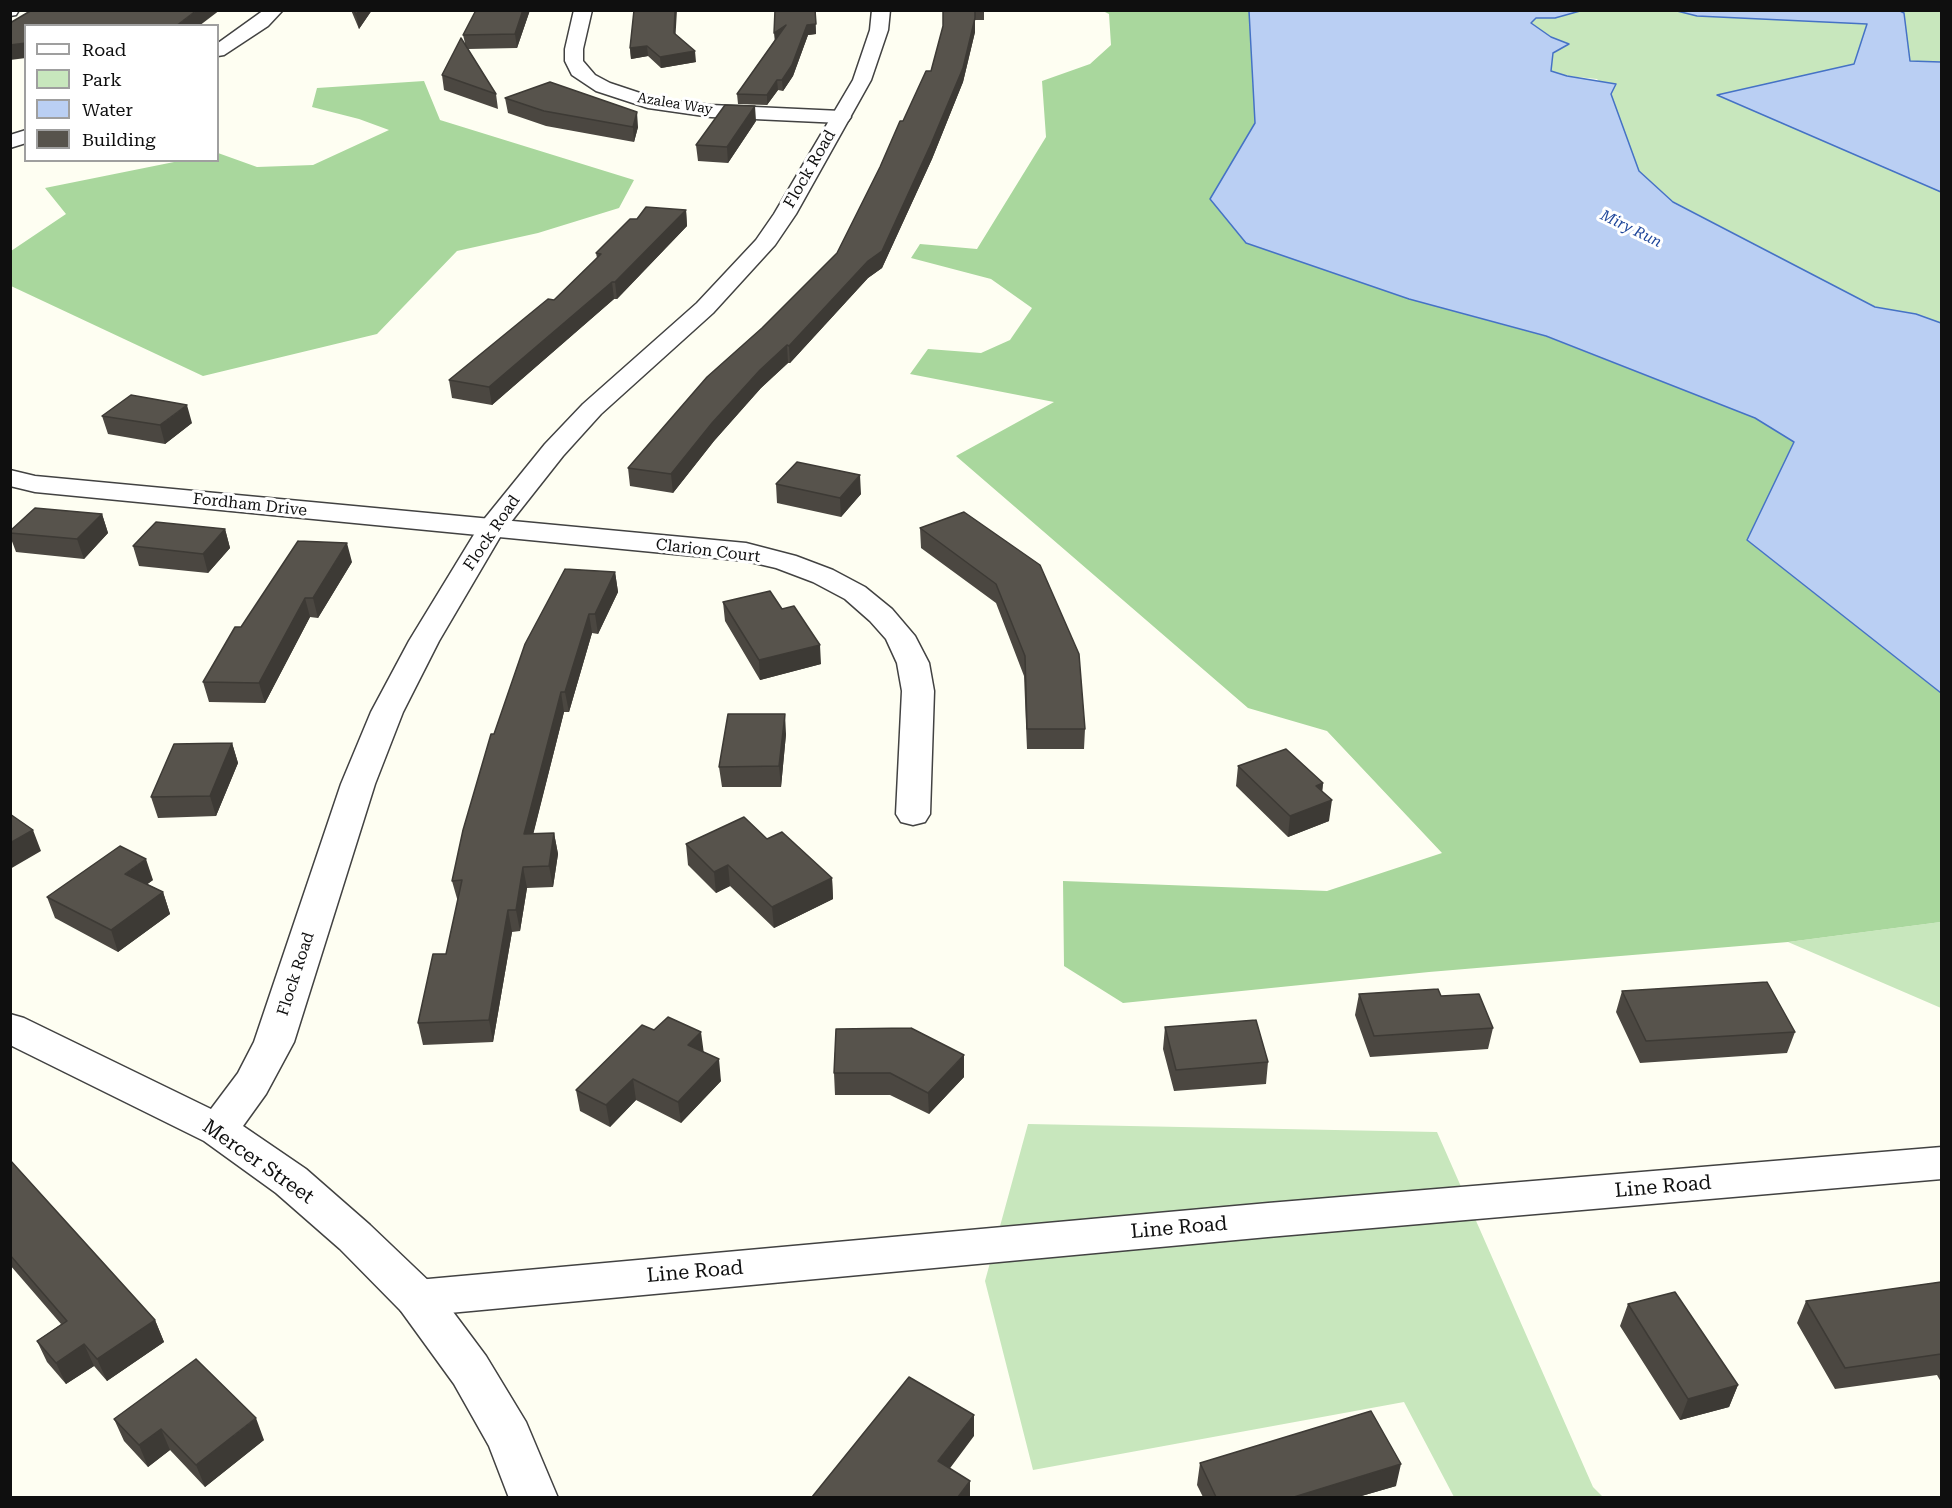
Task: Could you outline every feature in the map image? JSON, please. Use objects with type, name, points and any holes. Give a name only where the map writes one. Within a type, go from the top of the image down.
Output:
[{"type":"street","points":[[219,50],[262,22],[275,10]]},
{"type":"street","name":"Azalea Way","points":[[583,10],[574,49],[574,61],[588,79],[603,87],[638,99],[675,107],[759,114],[841,117]]},
{"type":"street","name":"Flock Road","points":[[218,1130],[252,1083],[274,1042],[358,784],[387,712],[424,641],[491,529],[548,458],[592,410],[705,308],[764,244],[785,214],[862,80],[874,49],[881,10]]},
{"type":"street","name":"Fordham Drive","points":[[10,478],[35,484],[491,529]]},
{"type":"street","name":"Clarion Court","points":[[491,529],[746,552],[786,562],[823,576],[855,593],[881,615],[900,636],[913,663],[918,692],[913,814]]},
{"type":"street","name":"Mercer Street","points":[[10,1028],[218,1130],[291,1181],[355,1237],[417,1298],[470,1370],[509,1437],[534,1497]]},
{"type":"street","name":"Line Road","points":[[417,1298],[1280,1219],[1941,1163]]},
{"type":"green space","points":[[1677,10],[1697,16],[1867,24],[1854,64],[1718,95],[1941,192],[1941,323],[1916,314],[1875,307],[1674,202],[1639,171],[1611,94],[1597,79],[1567,76],[1551,71],[1553,53],[1568,44],[1551,37],[1531,23],[1536,18],[1555,18],[1580,11]]},
{"type":"green space","points":[[1103,11],[1249,11],[1255,123],[1210,199],[1246,243],[1409,299],[1545,336],[1755,418],[1794,442],[1747,540],[1941,693],[1941,922],[1788,942],[1429,972],[1123,1003],[1064,966],[1063,881],[1327,891],[1442,853],[1327,731],[1248,708],[956,456],[1054,402],[910,374],[928,349],[981,353],[1010,340],[1032,308],[991,279],[911,258],[920,244],[977,249],[1046,137],[1042,81],[1090,64],[1111,45],[1109,14]]},
{"type":"green space","points":[[1900,11],[1941,11],[1941,62],[1910,61],[1904,13]]},
{"type":"green space","points":[[424,81],[440,120],[634,180],[619,208],[538,233],[457,251],[377,334],[203,376],[11,286],[11,251],[66,214],[45,188],[174,162],[219,162],[219,153],[257,167],[313,165],[389,130],[359,119],[312,107],[317,88]]},
{"type":"green space","points":[[1941,922],[1941,1008],[1788,942]]},
{"type":"green space","points":[[1028,1124],[1437,1132],[1593,1487],[1603,1497],[1454,1497],[1404,1402],[1033,1470],[985,1281]]},
{"type":"water","name":"Miry Run","points":[[1249,11],[1580,11],[1555,18],[1536,18],[1531,23],[1551,37],[1569,44],[1553,53],[1551,71],[1616,84],[1611,94],[1639,171],[1673,202],[1875,307],[1916,314],[1941,323],[1941,693],[1747,540],[1794,442],[1755,418],[1546,336],[1409,299],[1246,243],[1210,199],[1255,123]]},
{"type":"water","points":[[1677,11],[1900,11],[1904,13],[1910,61],[1941,62],[1941,192],[1717,95],[1854,64],[1867,24],[1697,16]]},
{"type":"building","points":[[32,10],[197,10],[179,24],[24,24],[24,43],[10,45],[10,23]]},
{"type":"building","points":[[476,10],[523,10],[515,34],[463,35]]},
{"type":"building","points":[[634,10],[675,10],[674,33],[695,51],[660,57],[647,46],[630,48]]},
{"type":"building","points":[[775,10],[815,10],[816,24],[807,25],[792,65],[782,80],[777,80],[767,95],[737,94],[786,25],[774,33]]},
{"type":"building","points":[[943,10],[975,10],[963,68],[882,251],[868,261],[789,346],[787,345],[760,370],[712,423],[671,474],[628,468],[707,377],[762,328],[837,253],[900,121],[903,121],[926,71],[931,71],[943,26]]},
{"type":"building","points":[[461,38],[496,94],[442,75]]},
{"type":"building","points":[[550,82],[637,112],[633,127],[544,111],[505,98]]},
{"type":"building","points":[[725,105],[755,106],[727,147],[696,145]]},
{"type":"building","points":[[646,207],[686,210],[615,282],[612,282],[489,387],[449,380],[548,299],[554,300],[601,254],[596,253],[630,219],[637,219]]},
{"type":"building","points":[[131,395],[187,405],[160,425],[102,416]]},
{"type":"building","points":[[797,462],[860,475],[840,498],[776,484]]},
{"type":"building","points":[[35,508],[102,514],[77,539],[10,533]]},
{"type":"building","points":[[964,512],[1040,565],[1079,654],[1085,729],[1027,729],[1025,656],[996,584],[920,528]]},
{"type":"building","points":[[156,522],[225,529],[203,554],[133,546]]},
{"type":"building","points":[[298,541],[347,543],[313,598],[305,598],[259,683],[203,682],[235,627],[241,627]]},
{"type":"building","points":[[565,569],[615,572],[595,614],[589,614],[565,692],[561,692],[524,834],[554,833],[549,866],[523,867],[516,910],[508,910],[489,1020],[418,1023],[433,954],[446,954],[462,880],[452,881],[463,830],[491,734],[494,734],[525,644]]},
{"type":"building","points":[[770,591],[782,609],[794,606],[820,645],[759,660],[723,602]]},
{"type":"building","points":[[728,714],[785,714],[779,766],[719,767]]},
{"type":"building","points":[[232,743],[210,796],[151,797],[174,744]]},
{"type":"building","points":[[1286,749],[1323,783],[1316,786],[1332,800],[1290,816],[1238,766]]},
{"type":"building","points":[[10,814],[33,830],[10,843]]},
{"type":"building","points":[[744,817],[767,839],[782,832],[832,878],[772,907],[728,865],[714,872],[686,844]]},
{"type":"building","points":[[120,846],[146,859],[125,874],[163,892],[111,930],[47,897]]},
{"type":"building","points":[[1767,982],[1795,1032],[1646,1041],[1622,991]]},
{"type":"building","points":[[1438,989],[1441,996],[1479,994],[1493,1028],[1374,1036],[1359,994]]},
{"type":"building","points":[[668,1017],[701,1032],[688,1045],[719,1059],[678,1102],[633,1079],[606,1105],[576,1090],[642,1025],[654,1030]]},
{"type":"building","points":[[1256,1020],[1268,1062],[1176,1070],[1165,1027]]},
{"type":"building","points":[[911,1028],[964,1055],[928,1093],[890,1073],[834,1073],[836,1029]]},
{"type":"building","points":[[10,1160],[155,1320],[97,1359],[84,1344],[56,1363],[37,1341],[67,1321],[10,1255]]},
{"type":"building","points":[[1941,1282],[1941,1354],[1845,1368],[1806,1301]]},
{"type":"building","points":[[1675,1292],[1738,1385],[1688,1399],[1628,1304]]},
{"type":"building","points":[[196,1359],[256,1418],[196,1465],[161,1429],[139,1445],[114,1419]]},
{"type":"building","points":[[909,1377],[974,1415],[938,1461],[970,1481],[958,1497],[812,1497]]},
{"type":"building","points":[[1371,1411],[1401,1464],[1294,1497],[1216,1497],[1200,1463]]}]
